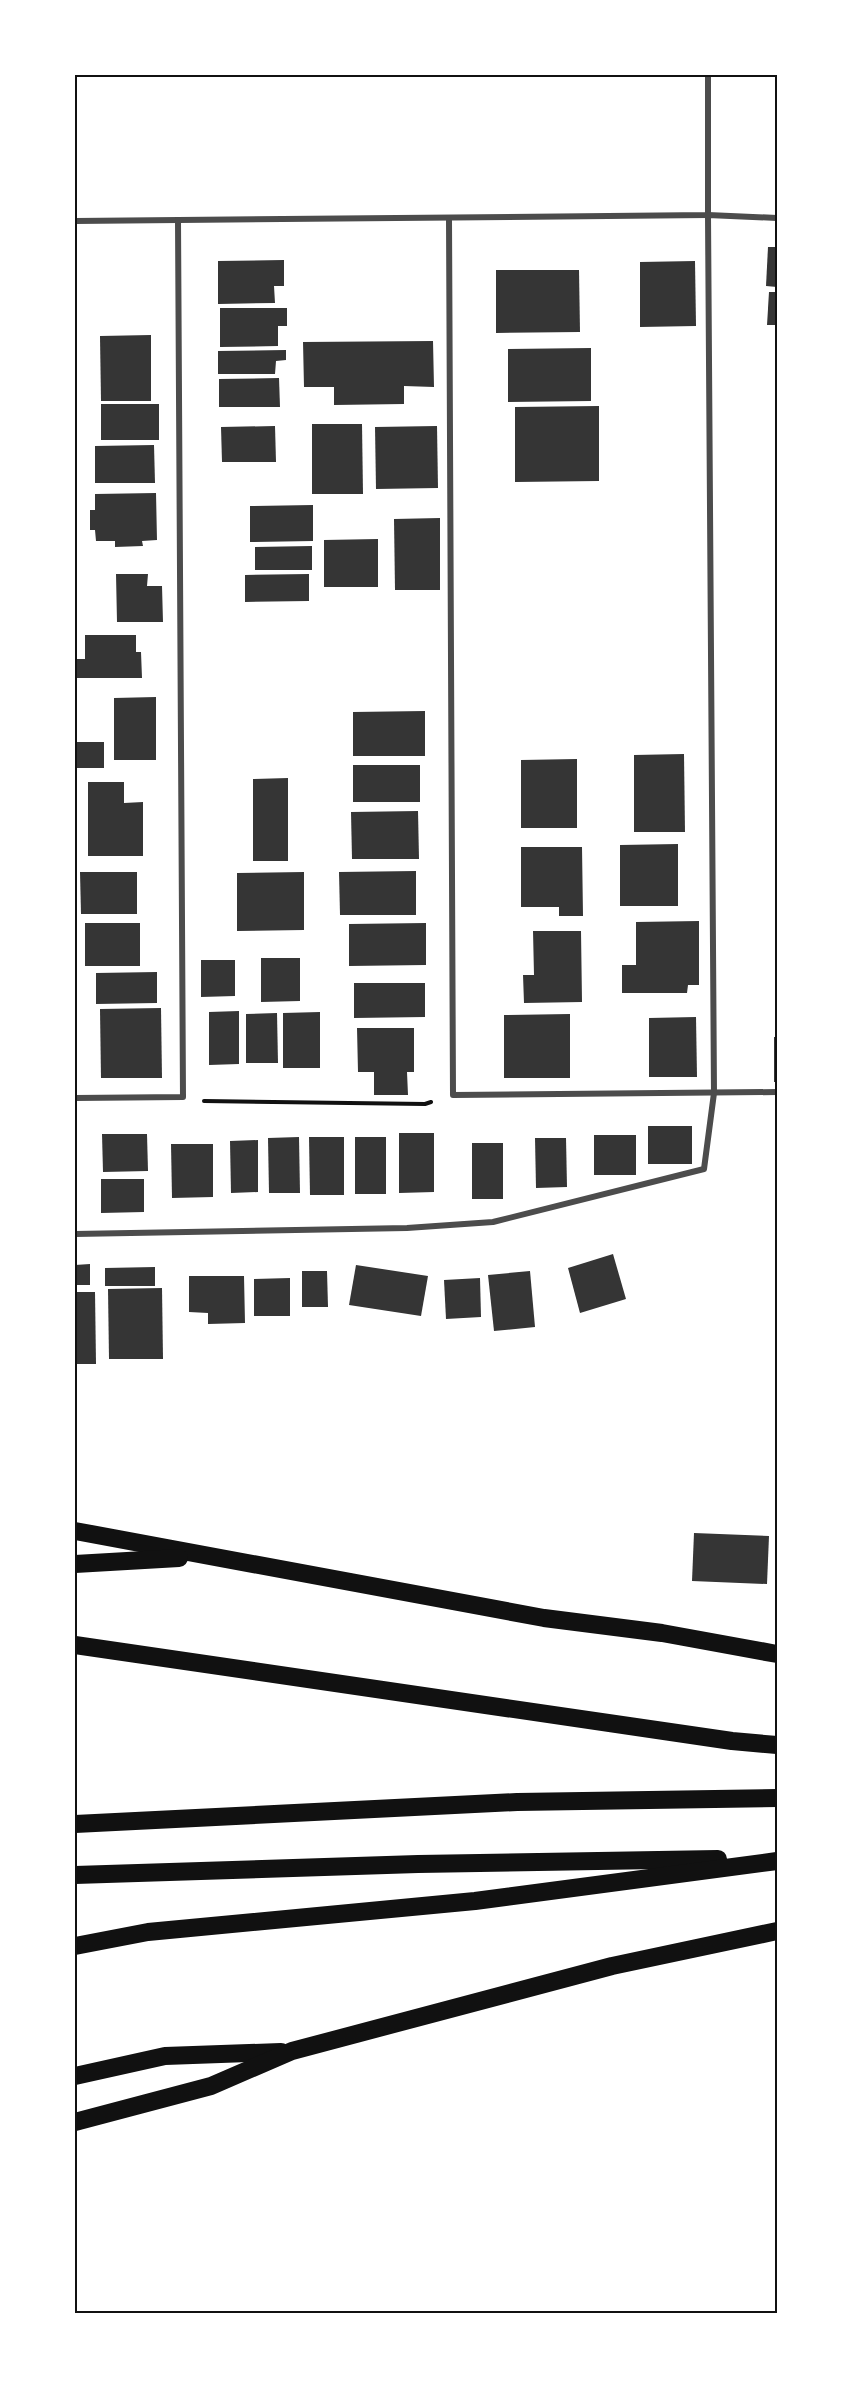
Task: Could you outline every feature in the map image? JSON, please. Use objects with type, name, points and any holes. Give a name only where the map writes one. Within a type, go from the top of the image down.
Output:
[{"type":"highway","points":[[75,1531],[366,1583],[544,1618],[662,1633],[777,1654]]},
{"type":"highway","points":[[75,1564],[208,1556]]},
{"type":"highway","points":[[75,1646],[720,1740],[777,1745]]},
{"type":"highway","points":[[75,1824],[517,1802],[777,1798]]},
{"type":"highway","points":[[75,1875],[418,1864],[777,1860]]},
{"type":"highway","points":[[75,1946],[148,1932],[475,1901],[777,1860]]},
{"type":"highway","points":[[75,2122],[212,2086],[292,2051],[612,1966],[777,1931]]},
{"type":"highway","points":[[75,2076],[165,2056],[292,2051]]},
{"type":"street","points":[[75,1234],[407,1227],[493,1222],[704,1169],[714,1093],[708,75]]},
{"type":"street","points":[[75,221],[708,216],[777,218]]},
{"type":"street","points":[[448,218],[453,1095],[777,1092]]},
{"type":"street","points":[[75,1098],[183,1097],[178,220]]},
{"type":"path","points":[[183,1097],[203,1101],[425,1104],[453,1095]]},
{"type":"building","points":[[768,247],[777,247],[777,287],[766,286]]},
{"type":"building","points":[[284,260],[284,286],[274,286],[275,303],[218,304],[218,261]]},
{"type":"building","points":[[695,261],[696,326],[640,327],[640,262]]},
{"type":"building","points":[[496,270],[579,270],[580,332],[496,333]]},
{"type":"building","points":[[769,292],[777,292],[777,325],[767,325]]},
{"type":"building","points":[[220,308],[287,308],[287,326],[278,326],[278,346],[220,347]]},
{"type":"building","points":[[151,335],[151,401],[101,401],[100,336]]},
{"type":"building","points":[[433,341],[434,387],[404,386],[404,404],[334,405],[334,387],[304,387],[303,342]]},
{"type":"building","points":[[591,348],[591,401],[508,402],[508,349]]},
{"type":"building","points":[[286,350],[286,360],[276,361],[275,374],[218,374],[218,351]]},
{"type":"building","points":[[279,378],[280,407],[219,407],[219,379]]},
{"type":"building","points":[[101,404],[159,404],[159,440],[101,440]]},
{"type":"building","points":[[599,406],[599,481],[515,482],[515,407]]},
{"type":"building","points":[[312,424],[362,424],[363,494],[312,494]]},
{"type":"building","points":[[275,426],[276,462],[222,462],[221,427]]},
{"type":"building","points":[[437,426],[438,488],[376,489],[375,427]]},
{"type":"building","points":[[154,445],[155,483],[95,483],[95,446]]},
{"type":"building","points":[[156,493],[157,540],[142,541],[143,546],[115,547],[115,541],[96,541],[95,530],[90,530],[90,510],[95,510],[95,494]]},
{"type":"building","points":[[313,505],[313,541],[250,542],[250,506]]},
{"type":"building","points":[[440,518],[440,590],[395,590],[394,519]]},
{"type":"building","points":[[378,539],[378,587],[324,587],[324,540]]},
{"type":"building","points":[[312,546],[312,570],[255,570],[255,547]]},
{"type":"building","points":[[116,574],[148,574],[147,586],[162,586],[163,622],[117,622]]},
{"type":"building","points":[[309,574],[309,601],[245,602],[245,575]]},
{"type":"building","points":[[85,635],[136,635],[136,652],[141,652],[142,678],[75,678],[75,659],[85,659]]},
{"type":"building","points":[[156,697],[156,760],[114,760],[114,698]]},
{"type":"building","points":[[425,711],[425,756],[353,756],[353,712]]},
{"type":"building","points":[[75,742],[104,742],[104,768],[75,768]]},
{"type":"building","points":[[684,754],[685,832],[634,832],[634,755]]},
{"type":"building","points":[[577,759],[577,828],[521,828],[521,760]]},
{"type":"building","points":[[353,765],[420,765],[420,802],[353,802]]},
{"type":"building","points":[[288,778],[288,861],[253,861],[253,779]]},
{"type":"building","points":[[88,782],[124,782],[124,803],[143,802],[143,856],[88,856]]},
{"type":"building","points":[[418,811],[419,859],[352,859],[351,812]]},
{"type":"building","points":[[678,844],[678,906],[620,906],[620,845]]},
{"type":"building","points":[[521,847],[582,847],[583,916],[559,916],[559,907],[521,907]]},
{"type":"building","points":[[416,871],[416,915],[340,915],[339,872]]},
{"type":"building","points":[[80,872],[137,872],[137,914],[81,914]]},
{"type":"building","points":[[304,872],[304,930],[237,931],[237,873]]},
{"type":"building","points":[[699,921],[699,985],[688,985],[687,993],[622,993],[622,965],[636,965],[636,922]]},
{"type":"building","points":[[85,923],[140,923],[140,966],[85,966]]},
{"type":"building","points":[[426,923],[426,965],[349,966],[349,924]]},
{"type":"building","points":[[533,931],[581,931],[582,1002],[524,1003],[523,975],[534,975]]},
{"type":"building","points":[[261,958],[300,958],[300,1001],[261,1002]]},
{"type":"building","points":[[201,960],[235,960],[235,996],[201,997]]},
{"type":"building","points":[[157,972],[157,1003],[96,1004],[96,973]]},
{"type":"building","points":[[354,983],[425,983],[425,1017],[354,1018]]},
{"type":"building","points":[[161,1008],[162,1078],[101,1078],[100,1009]]},
{"type":"building","points":[[239,1011],[239,1064],[209,1065],[209,1012]]},
{"type":"building","points":[[320,1012],[320,1068],[283,1068],[283,1013]]},
{"type":"building","points":[[277,1013],[278,1063],[246,1063],[246,1014]]},
{"type":"building","points":[[570,1014],[570,1078],[504,1078],[504,1015]]},
{"type":"building","points":[[696,1017],[697,1077],[649,1077],[649,1018]]},
{"type":"building","points":[[357,1028],[414,1028],[414,1072],[407,1072],[408,1095],[374,1095],[374,1072],[358,1072]]},
{"type":"building","points":[[774,1037],[777,1037],[777,1082],[774,1082]]},
{"type":"building","points":[[648,1126],[692,1126],[692,1164],[648,1164]]},
{"type":"building","points":[[399,1133],[434,1133],[434,1192],[399,1193]]},
{"type":"building","points":[[102,1134],[147,1134],[148,1171],[103,1172]]},
{"type":"building","points":[[594,1135],[636,1135],[636,1175],[594,1175]]},
{"type":"building","points":[[299,1137],[300,1193],[269,1193],[268,1138]]},
{"type":"building","points":[[309,1137],[344,1137],[344,1195],[310,1195]]},
{"type":"building","points":[[355,1137],[386,1137],[386,1194],[355,1194]]},
{"type":"building","points":[[535,1138],[566,1138],[567,1187],[536,1188]]},
{"type":"building","points":[[258,1140],[258,1192],[231,1193],[230,1141]]},
{"type":"building","points":[[472,1143],[503,1143],[503,1199],[472,1199]]},
{"type":"building","points":[[171,1144],[213,1144],[213,1197],[172,1198]]},
{"type":"building","points":[[101,1179],[144,1179],[144,1212],[101,1213]]},
{"type":"building","points":[[613,1254],[626,1299],[580,1313],[568,1268]]},
{"type":"building","points":[[90,1264],[90,1285],[75,1285],[75,1265]]},
{"type":"building","points":[[356,1265],[428,1276],[421,1316],[349,1305]]},
{"type":"building","points":[[155,1267],[155,1286],[105,1286],[105,1268]]},
{"type":"building","points":[[302,1271],[327,1271],[328,1307],[302,1307]]},
{"type":"building","points":[[530,1271],[535,1327],[494,1331],[488,1275]]},
{"type":"building","points":[[189,1276],[244,1276],[245,1323],[208,1324],[208,1313],[189,1312]]},
{"type":"building","points":[[290,1278],[290,1316],[254,1316],[254,1279]]},
{"type":"building","points":[[480,1278],[481,1317],[446,1319],[444,1280]]},
{"type":"building","points":[[162,1288],[163,1359],[109,1359],[108,1289]]},
{"type":"building","points":[[75,1292],[95,1292],[96,1364],[75,1364]]},
{"type":"building","points":[[694,1533],[769,1536],[767,1584],[692,1581]]}]
